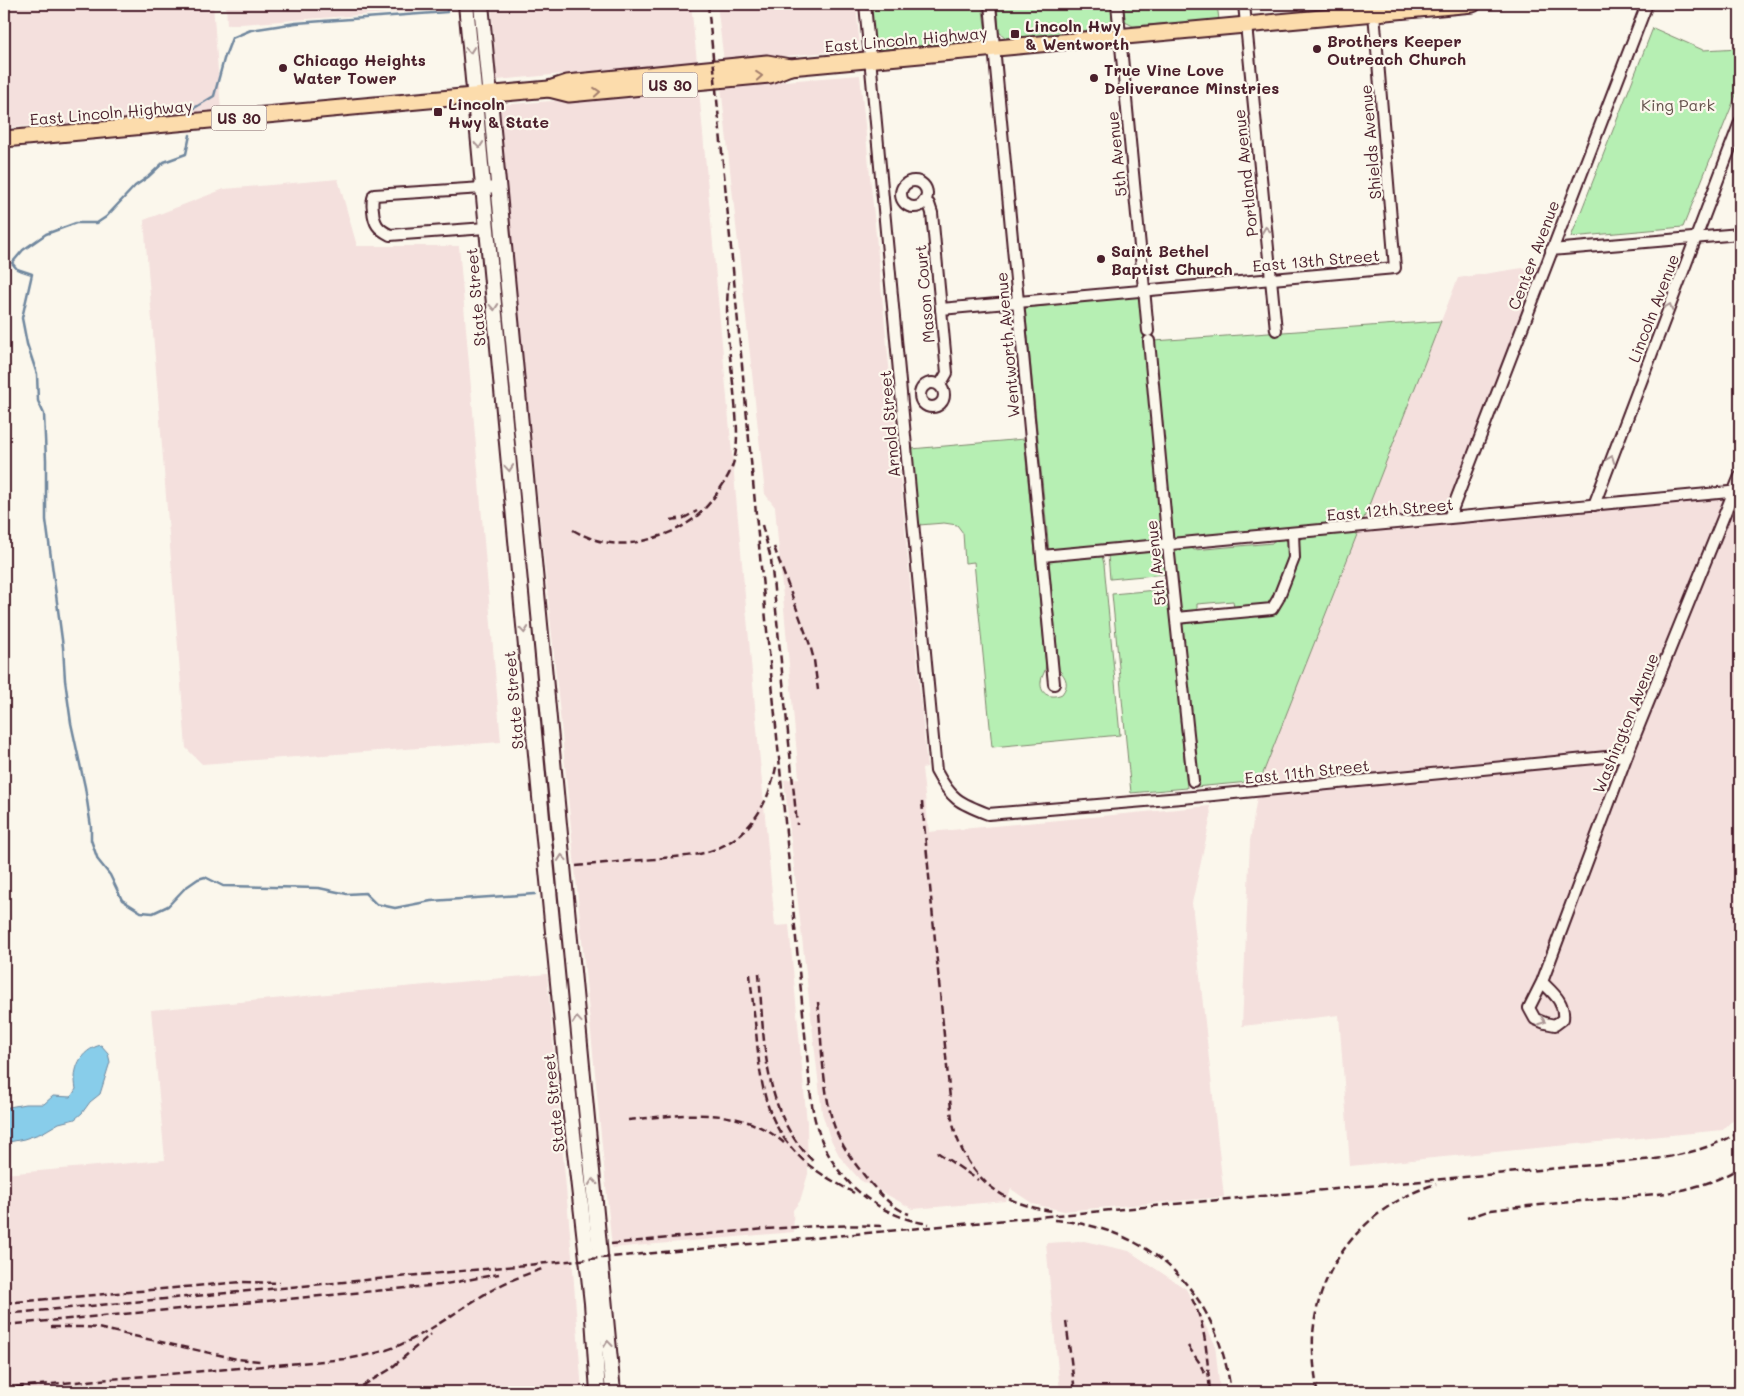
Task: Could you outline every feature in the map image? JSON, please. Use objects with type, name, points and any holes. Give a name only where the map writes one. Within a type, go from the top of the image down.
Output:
[{"type":"main road","name":"East Lincoln Highway","points":[[4,140],[482,96],[550,89],[567,83],[767,63],[790,67],[1246,25],[1370,10],[1473,4]]},
{"type":"street","name":"State Street","points":[[466,4],[498,187],[613,1392]]},
{"type":"street","name":"State Street","points":[[481,4],[482,188],[571,1116],[592,1303],[598,1392]]},
{"type":"street","name":"Arnold Street","points":[[865,4],[936,771],[947,790],[965,805],[988,814]]},
{"type":"street","name":"Wentworth Avenue","points":[[990,4],[1054,684]]},
{"type":"street","name":"5th Avenue","points":[[1117,4],[1168,545],[1193,781]]},
{"type":"street","name":"Portland Avenue","points":[[1244,4],[1276,330]]},
{"type":"street","name":"Center Avenue","points":[[1449,518],[1647,4]]},
{"type":"street","name":"Shields Avenue","points":[[1370,10],[1395,268]]},
{"type":"street","name":"Lincoln Avenue","points":[[1594,505],[1740,122]]},
{"type":"street","points":[[486,228],[390,235],[380,230],[374,222],[372,200],[374,195],[498,187]]},
{"type":"street","name":"Mason Court","points":[[924,201],[929,204],[932,213],[941,309],[946,373],[940,385]]},
{"type":"street","points":[[1551,250],[1740,234]]},
{"type":"street","name":"East 13th Street","points":[[941,309],[1395,268]]},
{"type":"street","name":"Washington Avenue","points":[[1542,982],[1627,755],[1737,491],[1740,476]]},
{"type":"street","name":"East 12th Street","points":[[1042,556],[1737,491]]},
{"type":"street","points":[[1176,618],[1272,609],[1278,599],[1294,558],[1293,533]]},
{"type":"street","name":"East 11th Street","points":[[988,814],[1193,797],[1627,755]]},
{"type":"shaded area","points":[[4,4],[213,4],[221,111],[4,128]]},
{"type":"shaded area","points":[[226,4],[453,4],[454,8],[227,25]]},
{"type":"shaded area","points":[[491,4],[691,4],[697,62],[497,80]]},
{"type":"shaded area","points":[[717,4],[856,4],[860,49],[724,62]]},
{"type":"shaded area","points":[[860,75],[927,767],[922,768],[929,832],[1210,806],[1211,816],[1192,903],[1224,1197],[1064,1211],[1033,1204],[1011,1189],[1006,1201],[913,1209],[860,1180],[840,1157],[830,1138],[822,1113],[784,780],[799,778],[775,507],[765,494],[721,86]]},
{"type":"shaded area","points":[[699,90],[775,926],[789,925],[807,1123],[808,1174],[800,1201],[793,1210],[794,1232],[612,1248],[559,704],[497,105]]},
{"type":"shaded area","points":[[338,179],[357,246],[459,246],[501,742],[202,764],[186,748],[144,220],[224,189]]},
{"type":"shaded area","points":[[1554,263],[1456,512],[1740,486],[1740,1112],[1723,1130],[1350,1166],[1339,1015],[1242,1026],[1250,841],[1259,783],[1458,278]]},
{"type":"shaded area","points":[[547,974],[582,1392],[4,1392],[4,1174],[165,1160],[151,1010]]},
{"type":"shaded area","points":[[1084,1241],[1129,1251],[1186,1289],[1215,1344],[1220,1392],[1060,1392],[1046,1243]]},
{"type":"green space","points":[[869,4],[982,4],[986,32],[982,40],[979,41],[879,50],[874,47]]},
{"type":"green space","points":[[997,4],[1113,4],[1113,24],[1108,29],[1006,38],[999,32]]},
{"type":"green space","points":[[1123,4],[1217,4],[1219,20],[1133,26],[1125,22]]},
{"type":"green space","name":"King Park","points":[[1653,28],[1703,50],[1740,48],[1740,85],[1683,227],[1571,237]]},
{"type":"green space","points":[[1135,296],[1140,298],[1162,540],[1049,551],[1025,308]]},
{"type":"green space","points":[[1441,321],[1362,523],[1173,540],[1154,341]]},
{"type":"green space","points":[[1024,439],[1046,665],[1041,680],[1042,690],[1047,695],[1054,696],[1062,694],[1066,685],[1064,676],[1059,670],[1049,563],[1051,560],[1102,556],[1120,735],[992,747],[974,562],[965,563],[963,533],[957,525],[944,523],[919,525],[911,449]]},
{"type":"green space","points":[[1358,532],[1260,781],[1195,787],[1180,629],[1182,623],[1273,613],[1285,596],[1291,580],[1298,559],[1300,539],[1304,537]]},
{"type":"green space","points":[[1273,539],[1289,541],[1289,557],[1270,604],[1234,608],[1233,601],[1197,604],[1197,611],[1180,612],[1173,552],[1175,549],[1190,547],[1194,550],[1273,543]]},
{"type":"green space","points":[[1162,550],[1166,574],[1110,579],[1108,555]]},
{"type":"green space","points":[[1167,589],[1187,788],[1131,793],[1112,594]]},
{"type":"water","points":[[101,1045],[108,1053],[110,1062],[100,1094],[90,1102],[82,1113],[75,1119],[59,1123],[42,1133],[4,1143],[4,1108],[25,1104],[44,1104],[53,1096],[71,1097],[76,1089],[75,1074],[79,1061],[88,1051]]},
{"type":"waterway","points":[[191,110],[214,96],[232,38],[251,30],[296,23],[447,12],[447,10]]},
{"type":"waterway","points":[[190,135],[186,154],[164,162],[135,186],[106,217],[97,223],[76,223],[46,234],[23,250],[12,263],[17,269],[32,274],[22,318],[27,344],[37,374],[38,401],[44,414],[46,520],[63,647],[65,680],[71,723],[85,787],[91,840],[98,860],[110,875],[122,900],[141,912],[153,913],[168,906],[185,888],[198,879],[205,877],[223,886],[319,888],[347,894],[365,893],[376,904],[395,908],[431,901],[535,894]]},
{"type":"railway","points":[[708,4],[812,1106],[825,1148],[834,1164],[846,1179],[875,1204],[910,1220],[929,1224]]},
{"type":"railway","points":[[573,530],[595,540],[616,544],[648,540],[675,530],[695,517],[712,500],[724,483],[733,464],[737,437],[727,322],[729,279]]},
{"type":"railway","points":[[671,520],[684,518],[697,511]]},
{"type":"railway","points":[[762,525],[771,559],[797,825]]},
{"type":"railway","points":[[774,547],[810,645],[818,690]]},
{"type":"railway","points":[[576,866],[694,855],[711,851],[726,844],[739,836],[759,813],[772,783],[776,767]]},
{"type":"railway","points":[[922,802],[952,1120],[958,1139],[965,1156],[987,1184],[1017,1202],[1034,1208],[1054,1211]]},
{"type":"railway","points":[[759,973],[765,1048],[775,1097],[784,1120],[796,1142],[813,1161]]},
{"type":"railway","points":[[750,974],[761,1075],[768,1106],[774,1120],[781,1134],[803,1160],[821,1174],[854,1193]]},
{"type":"railway","points":[[818,1002],[827,1099],[838,1135],[845,1149],[868,1180],[886,1200],[909,1214]]},
{"type":"railway","points":[[628,1120],[689,1115],[729,1117],[749,1122],[767,1131],[784,1143]]},
{"type":"railway","points":[[4,1314],[1655,1159],[1699,1150],[1740,1132]]},
{"type":"railway","points":[[937,1152],[978,1180]]},
{"type":"railway","points":[[1467,1218],[1491,1210],[1667,1193],[1705,1184],[1723,1177],[1740,1167]]},
{"type":"railway","points":[[1317,1392],[1313,1335],[1317,1309],[1325,1284],[1336,1261],[1351,1240],[1389,1206],[1411,1194],[1436,1184]]},
{"type":"railway","points":[[1054,1220],[1090,1226],[1122,1236],[1151,1252],[1176,1272],[1196,1297],[1212,1325],[1224,1357],[1231,1392]]},
{"type":"railway","points":[[611,1244],[782,1228],[885,1226]]},
{"type":"railway","points":[[4,1388],[346,1359],[371,1354],[408,1341],[433,1328],[498,1287],[516,1278],[542,1269]]},
{"type":"railway","points":[[4,1325],[440,1285],[499,1274]]},
{"type":"railway","points":[[4,1303],[241,1282],[280,1283]]},
{"type":"railway","points":[[1192,1299],[1201,1321],[1207,1356],[1210,1392]]},
{"type":"railway","points":[[1066,1321],[1075,1392]]},
{"type":"railway","points":[[51,1327],[98,1328],[237,1359],[260,1361]]},
{"type":"railway","points":[[352,1392],[389,1370],[431,1334]]},
{"type":"railway","points":[[1188,1346],[1206,1376]]},
{"type":"railway","points":[[1736,1392],[1740,1380]]},
{"type":"place","name":"Lincoln Hwy & Wentworth","points":[[1015,34]]},
{"type":"place","name":"Brothers Keeper Outreach Church","points":[[1317,49]]},
{"type":"place","name":"Chicago Heights Water Tower","points":[[283,68]]},
{"type":"place","name":"True Vine Love Deliverance Minstries","points":[[1094,78]]},
{"type":"place","name":"Lincoln Hwy & State","points":[[438,112]]},
{"type":"place","name":"Saint Bethel Baptist Church","points":[[1101,259]]}]
